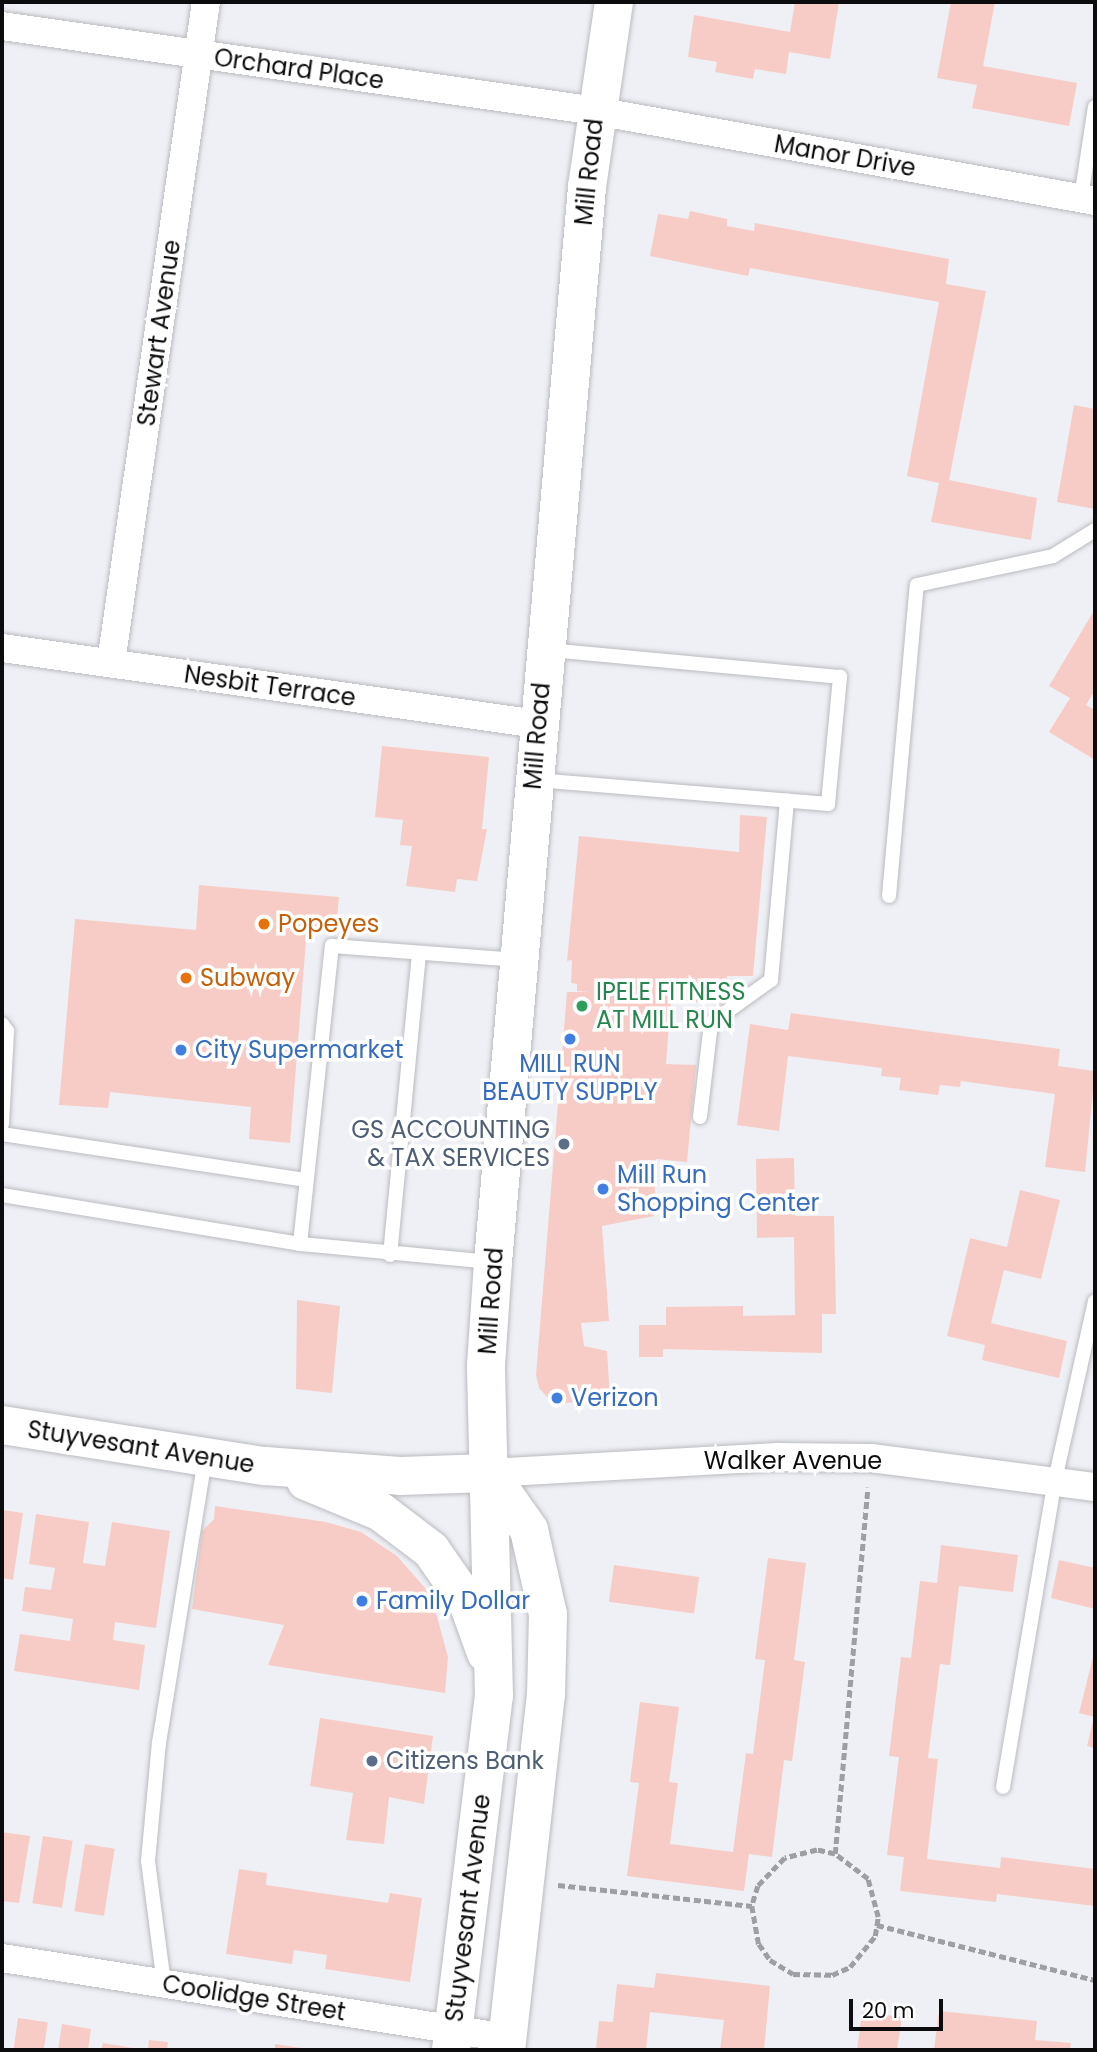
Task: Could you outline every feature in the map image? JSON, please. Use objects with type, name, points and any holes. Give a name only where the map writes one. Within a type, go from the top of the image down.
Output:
[{"type":"main road","name":"Mill Road","points":[[489,1473],[486,1365],[544,650],[596,111],[614,2]]},
{"type":"main road","name":"Stuyvesant Avenue","points":[[2,1425],[265,1466],[400,1476],[489,1473],[494,1696],[452,2040]]},
{"type":"main road","points":[[265,1466],[381,1511],[430,1550],[452,1576],[481,1632],[494,1696]]},
{"type":"main road","points":[[489,1473],[529,1530],[548,1614],[546,1694],[506,2044]]},
{"type":"street","name":"Stewart Avenue","points":[[111,663],[206,2]]},
{"type":"street","name":"Orchard Place","points":[[2,26],[596,111]]},
{"type":"street","name":"Manor Drive","points":[[596,111],[1088,200]]},
{"type":"street","name":"Nesbit Terrace","points":[[2,648],[538,724]]},
{"type":"street","name":"Walker Avenue","points":[[489,1473],[778,1457],[871,1458],[1095,1487]]},
{"type":"street","name":"Coolidge Street","points":[[2,1958],[164,1984],[452,2040],[506,2044]]},
{"type":"lane","points":[[1088,200],[1095,107]]},
{"type":"lane","points":[[889,896],[917,585],[1053,555],[1095,530]]},
{"type":"lane","points":[[533,780],[828,804],[841,677],[544,650]]},
{"type":"lane","points":[[700,1117],[710,1023],[771,980],[787,801]]},
{"type":"lane","points":[[300,1244],[332,946],[518,961]]},
{"type":"lane","points":[[390,1255],[419,953]]},
{"type":"lane","points":[[2,1024],[7,1031],[2,1124]]},
{"type":"lane","points":[[2,1134],[307,1180]]},
{"type":"lane","points":[[2,1195],[300,1244],[390,1255],[493,1262]]},
{"type":"lane","points":[[1003,1787],[1055,1480],[1095,1301]]},
{"type":"lane","points":[[164,1984],[149,1861],[159,1743],[205,1457]]},
{"type":"path","points":[[835,1854],[871,1458]]},
{"type":"path","points":[[817,1850],[835,1854],[868,1879],[876,1897],[877,1925],[865,1953],[850,1967],[813,1977],[793,1974],[770,1960],[759,1944],[752,1906],[764,1878],[785,1858],[817,1850]]},
{"type":"path","points":[[526,1882],[752,1906]]},
{"type":"path","points":[[877,1925],[1095,1980]]},
{"type":"building","points":[[795,2],[839,2],[830,59],[789,52],[786,74],[755,69],[753,79],[715,72],[717,62],[688,57],[694,15],[790,32]]},
{"type":"building","points":[[951,2],[995,2],[983,66],[1077,83],[1069,126],[972,108],[977,85],[937,78]]},
{"type":"building","points":[[690,211],[727,219],[727,226],[754,231],[755,223],[949,259],[946,284],[986,291],[949,480],[1037,498],[1031,540],[931,522],[939,483],[907,476],[939,302],[750,268],[748,276],[650,256],[658,214],[688,219]]},
{"type":"building","points":[[1074,405],[1095,409],[1095,509],[1057,502]]},
{"type":"building","points":[[1095,609],[1095,690],[1086,705],[1095,710],[1095,760],[1049,732],[1070,698],[1049,686]]},
{"type":"building","points":[[382,746],[489,757],[482,829],[487,829],[477,881],[457,879],[455,892],[406,886],[412,846],[400,845],[403,820],[375,817]]},
{"type":"building","points":[[740,815],[767,817],[753,976],[727,976],[726,1004],[671,1000],[666,1064],[696,1065],[687,1162],[656,1159],[654,1216],[602,1226],[609,1321],[581,1323],[584,1346],[607,1351],[610,1400],[565,1403],[549,1399],[539,1388],[536,1375],[567,992],[589,992],[577,991],[577,984],[571,983],[572,960],[567,961],[579,836],[739,852]]},
{"type":"building","points":[[199,885],[339,897],[337,919],[325,930],[307,928],[290,1143],[249,1139],[251,1107],[110,1092],[108,1108],[59,1105],[75,919],[196,930]]},
{"type":"building","points":[[791,1013],[1060,1049],[1058,1066],[1095,1071],[1085,1172],[1045,1167],[1055,1094],[961,1081],[960,1087],[940,1085],[938,1095],[899,1090],[901,1078],[881,1076],[882,1068],[788,1056],[779,1131],[737,1125],[750,1024],[788,1030]]},
{"type":"building","points":[[794,1158],[795,1216],[834,1216],[836,1314],[822,1314],[822,1353],[663,1349],[663,1357],[639,1357],[639,1325],[666,1325],[666,1307],[743,1306],[743,1316],[795,1315],[794,1237],[757,1238],[756,1159]]},
{"type":"building","points":[[1020,1190],[1060,1200],[1041,1279],[1004,1270],[991,1323],[1067,1341],[1059,1378],[982,1360],[985,1345],[947,1336],[970,1238],[1007,1247]]},
{"type":"building","points":[[297,1300],[340,1306],[332,1393],[296,1389]]},
{"type":"building","name":"Family Dollar","points":[[215,1506],[326,1522],[361,1532],[397,1556],[425,1588],[436,1613],[448,1657],[445,1693],[268,1665],[284,1625],[192,1609],[202,1531],[214,1519]]},
{"type":"building","points":[[2,1510],[23,1513],[13,1580],[2,1578]]},
{"type":"building","points":[[36,1514],[89,1522],[83,1563],[105,1566],[112,1522],[170,1531],[156,1628],[115,1622],[113,1640],[145,1645],[139,1690],[14,1671],[20,1634],[70,1641],[73,1619],[22,1611],[25,1587],[51,1590],[55,1568],[29,1564]]},
{"type":"building","points":[[941,1545],[1018,1555],[1013,1592],[959,1586],[950,1665],[940,1664],[928,1758],[938,1759],[927,1859],[1000,1868],[1001,1857],[1095,1869],[1094,1906],[997,1894],[996,1902],[900,1891],[904,1857],[887,1855],[899,1757],[889,1756],[901,1657],[911,1658],[920,1581],[937,1583]]},
{"type":"building","points":[[768,1558],[806,1563],[794,1660],[805,1662],[792,1761],[784,1760],[772,1857],[749,1854],[744,1891],[627,1876],[639,1783],[630,1782],[640,1702],[679,1707],[669,1782],[678,1783],[670,1844],[733,1852],[746,1753],[753,1754],[765,1660],[755,1659]]},
{"type":"building","points":[[1059,1560],[1095,1568],[1095,1609],[1051,1598]]},
{"type":"building","points":[[614,1565],[699,1577],[694,1614],[609,1602]]},
{"type":"building","points":[[1095,1653],[1095,1717],[1079,1713]]},
{"type":"building","points":[[1095,1717],[1095,1748],[1087,1746]]},
{"type":"building","name":"Citizens Bank","points":[[320,1718],[433,1736],[424,1804],[389,1797],[384,1844],[346,1840],[353,1793],[310,1786]]},
{"type":"building","points":[[2,1832],[30,1836],[19,1903],[2,1901]]},
{"type":"building","points":[[43,1836],[73,1841],[62,1908],[32,1903]]},
{"type":"building","points":[[85,1844],[115,1849],[104,1916],[74,1911]]},
{"type":"building","points":[[239,1869],[267,1873],[266,1885],[388,1903],[390,1893],[422,1898],[410,1982],[325,1969],[327,1955],[294,1950],[292,1964],[226,1954]]},
{"type":"building","points":[[656,1973],[770,1986],[764,2050],[720,2050],[724,2020],[650,2012],[646,2050],[596,2048],[599,2021],[613,2022],[617,1984],[654,1988]]},
{"type":"building","points":[[939,2011],[1037,2021],[1035,2040],[1071,2043],[1070,2050],[934,2050]]},
{"type":"building","points":[[862,2012],[902,2017],[897,2050],[857,2050]]},
{"type":"building","points":[[18,2018],[48,2022],[44,2050],[14,2050]]},
{"type":"building","points":[[62,2024],[91,2029],[88,2050],[58,2050]]},
{"type":"building","points":[[149,2040],[168,2042],[167,2050],[148,2050]]},
{"type":"building","points":[[103,2043],[133,2048],[101,2050]]},
{"type":"building","points":[[275,2044],[308,2049],[308,2050],[275,2050]]},
{"type":"place","name":"Popeyes","points":[[264,924]]},
{"type":"place","name":"Subway","points":[[186,978]]},
{"type":"place","name":"IPELE FITNESS AT MILL RUN","points":[[582,1006]]},
{"type":"place","name":"MILL RUN BEAUTY SUPPLY","points":[[570,1039]]},
{"type":"place","name":"City Supermarket","points":[[181,1050]]},
{"type":"place","name":"GS ACCOUNTING & TAX SERVICES","points":[[564,1144]]},
{"type":"place","name":"Mill Run Shopping Center","points":[[603,1189]]},
{"type":"place","name":"Verizon","points":[[557,1398]]},
{"type":"place","name":"Family Dollar","points":[[362,1601]]},
{"type":"place","name":"Citizens Bank","points":[[372,1761]]}]
